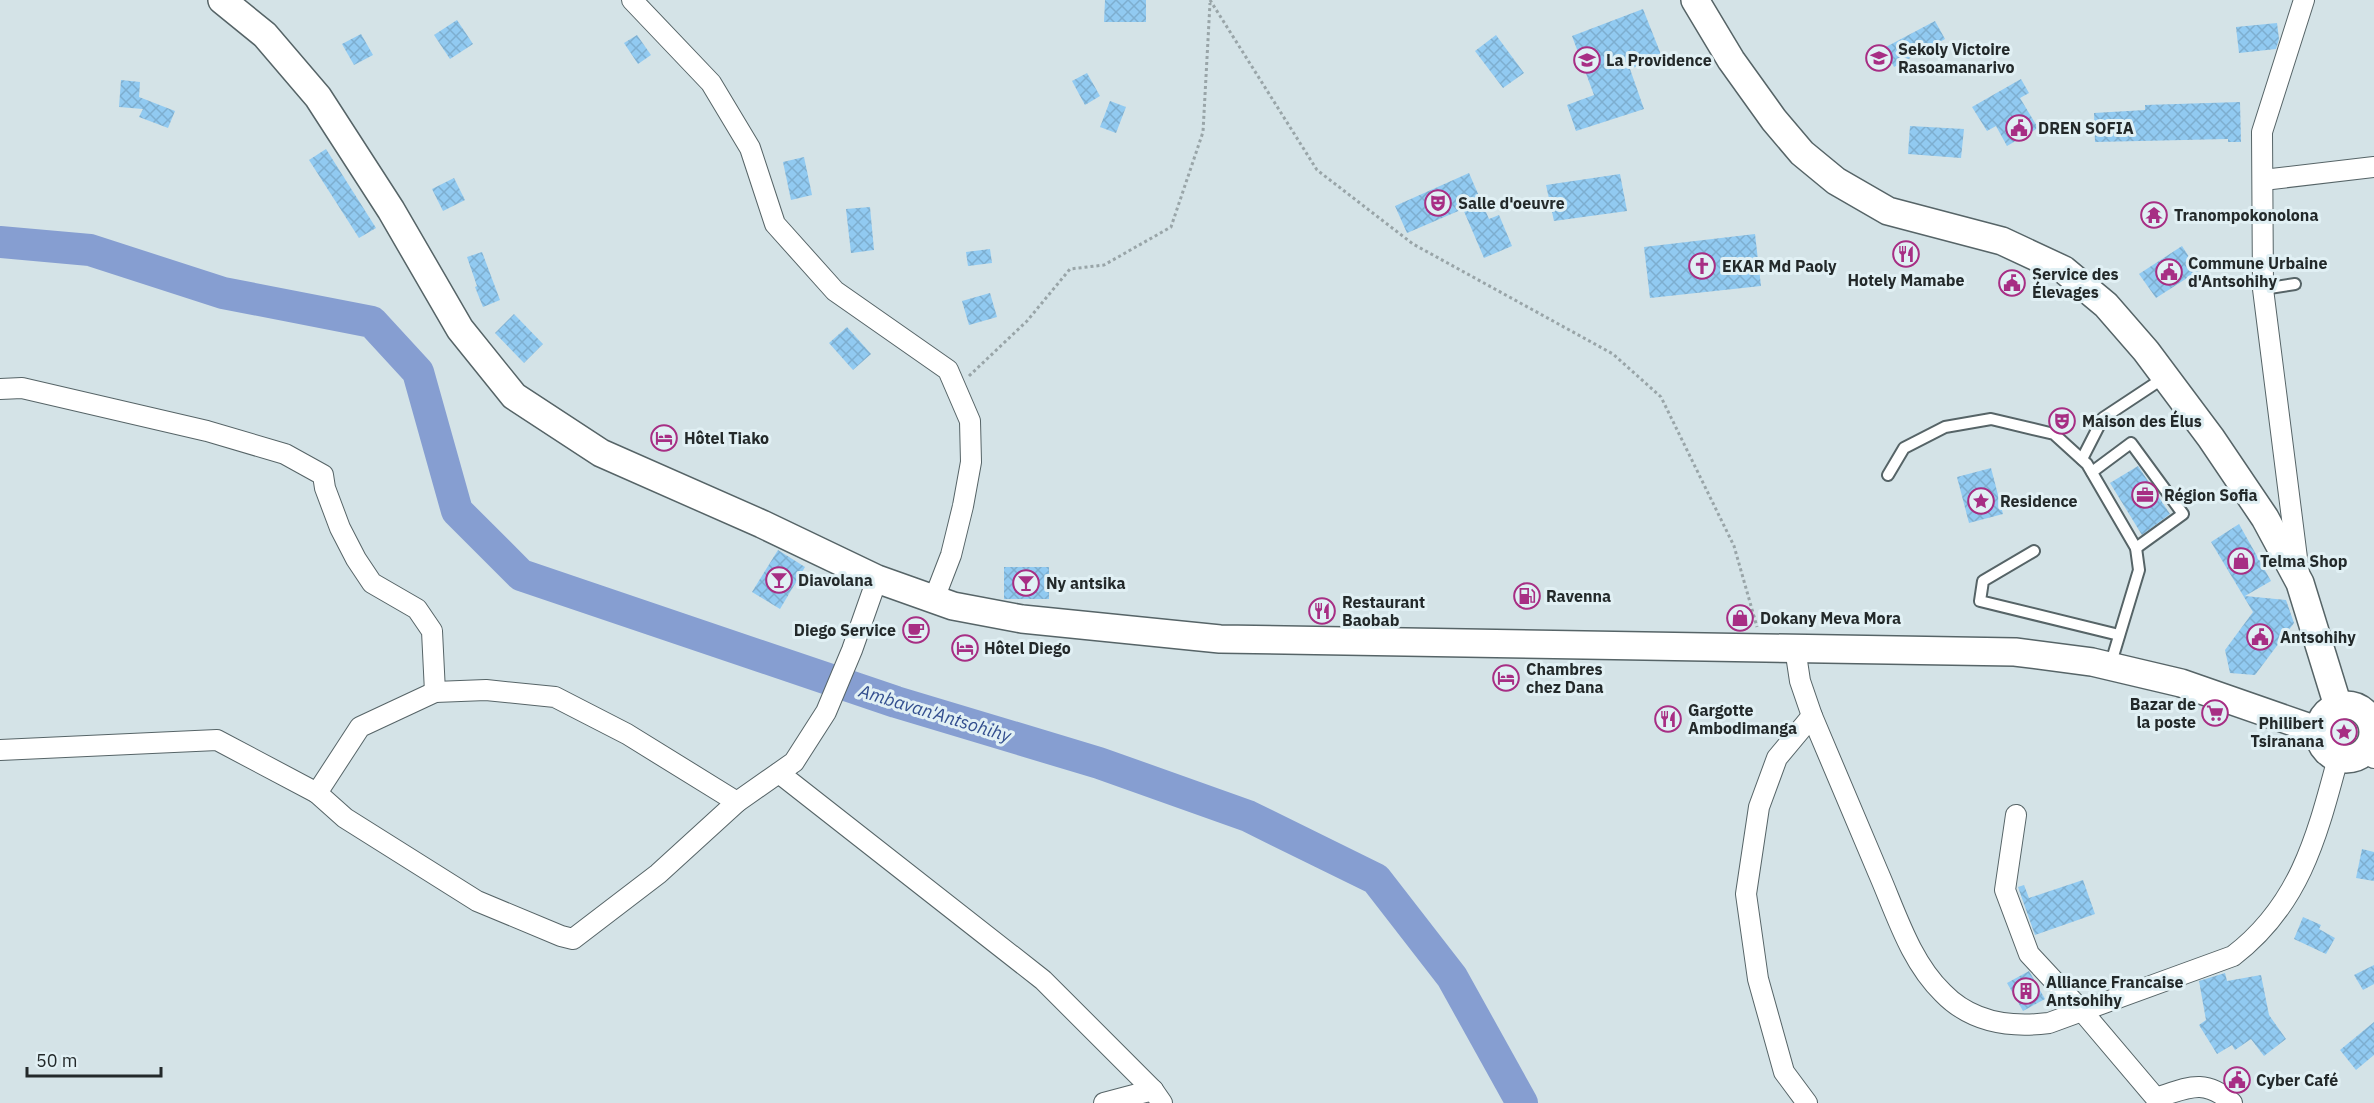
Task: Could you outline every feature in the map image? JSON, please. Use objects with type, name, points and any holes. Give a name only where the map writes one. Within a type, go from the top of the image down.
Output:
[{"type":"main road","points":[[222,0],[265,35],[318,97],[391,210],[460,329],[514,396],[602,453],[762,524],[877,579],[953,606],[1022,619],[1220,639],[2015,652],[2110,666],[2181,683],[2319,731]]},
{"type":"main road","points":[[1695,0],[1731,60],[1774,120],[1802,153],[1836,181],[1888,212],[2002,241],[2064,270],[2106,305],[2166,377],[2265,518],[2300,583],[2338,706]]},
{"type":"main road","points":[[2338,706],[2356,707],[2367,715],[2372,725],[2372,745],[2356,757],[2338,758],[2328,753],[2321,743],[2319,731],[2324,716],[2338,706]]},
{"type":"street","points":[[632,0],[711,83],[750,148],[775,224],[835,291],[948,370],[970,421],[971,462],[951,555],[934,599]]},
{"type":"street","points":[[2300,583],[2263,289],[2262,132],[2304,0]]},
{"type":"street","points":[[2263,180],[2374,168]]},
{"type":"street","points":[[0,389],[22,388],[207,431],[285,454],[323,475],[325,488],[340,528],[372,583],[417,609],[432,631],[435,692]]},
{"type":"street","points":[[0,750],[217,740],[317,793],[345,818],[477,901],[573,939],[658,874],[737,802],[794,762],[826,712],[852,650],[877,579]]},
{"type":"street","points":[[1795,648],[1800,681],[1812,716],[1911,948],[1944,995],[1979,1018],[2000,1024],[2025,1026],[2049,1023],[2233,956],[2256,939],[2292,890],[2314,843],[2338,758]]},
{"type":"street","points":[[317,793],[360,727],[435,692],[486,690],[555,697],[627,734],[737,802]]},
{"type":"street","points":[[1807,1103],[1784,1072],[1758,979],[1746,894],[1759,807],[1777,758],[1812,716]]},
{"type":"street","points":[[779,772],[1043,980],[1158,1096]]},
{"type":"street","points":[[2016,814],[2005,890],[2029,954],[2082,1011],[2158,1101],[2189,1087],[2209,1087],[2224,1095],[2232,1103]]},
{"type":"street","points":[[1104,1103],[1158,1096]]},
{"type":"lane","points":[[2263,289],[2295,284]]},
{"type":"lane","points":[[2082,459],[2103,418],[2166,377]]},
{"type":"lane","points":[[1888,475],[1904,448],[1945,427],[1990,419],[2054,434],[2082,459],[2092,472],[2136,548],[2139,570],[2110,666]]},
{"type":"lane","points":[[2092,472],[2131,443],[2183,514],[2136,548]]},
{"type":"lane","points":[[2034,551],[1983,581],[1980,601],[2119,635]]},
{"type":"path","points":[[955,388],[1027,321],[1070,269],[1104,265],[1171,227],[1203,132],[1210,0]]},
{"type":"path","points":[[1210,0],[1317,170],[1413,244],[1613,354],[1661,397],[1734,546],[1764,649]]},
{"type":"building","points":[[1105,0],[1146,0],[1146,22],[1104,22]]},
{"type":"building","points":[[1643,9],[1662,57],[1630,69],[1644,109],[1576,131],[1567,105],[1594,95],[1572,36]]},
{"type":"building","points":[[457,20],[473,44],[450,59],[434,35]]},
{"type":"building","points":[[1935,21],[1945,39],[1894,67],[1884,48]]},
{"type":"building","points":[[2277,23],[2279,39],[2276,49],[2239,53],[2236,27]]},
{"type":"building","points":[[361,34],[373,55],[354,65],[342,44]]},
{"type":"building","points":[[637,35],[651,55],[638,64],[624,43]]},
{"type":"building","points":[[1496,35],[1524,73],[1503,88],[1475,51]]},
{"type":"building","points":[[1087,73],[1100,96],[1085,105],[1072,81]]},
{"type":"building","points":[[2021,79],[2029,93],[2020,98],[2038,128],[2007,146],[1996,126],[1987,131],[1972,107]]},
{"type":"building","points":[[121,80],[140,82],[139,97],[175,111],[168,128],[139,117],[143,109],[119,107]]},
{"type":"building","points":[[1110,101],[1126,107],[1116,133],[1100,127]]},
{"type":"building","points":[[2240,102],[2241,142],[2228,142],[2228,139],[2095,142],[2094,113],[2145,110],[2145,105]]},
{"type":"building","points":[[1910,126],[1964,129],[1961,158],[1908,154]]},
{"type":"building","points":[[326,149],[376,228],[359,238],[309,160]]},
{"type":"building","points":[[804,157],[812,195],[791,200],[783,162]]},
{"type":"building","name":"Salle d'oeuvre","points":[[1469,173],[1489,219],[1499,215],[1512,246],[1484,258],[1463,209],[1407,233],[1395,206]]},
{"type":"building","points":[[1620,174],[1627,211],[1554,221],[1546,185]]},
{"type":"building","points":[[454,178],[465,200],[443,211],[432,189]]},
{"type":"building","points":[[870,207],[874,250],[851,253],[846,209]]},
{"type":"building","name":"EKAR Md Paoly","points":[[1755,234],[1761,286],[1650,298],[1644,247]]},
{"type":"building","name":"Commune Urbaine d'Antsohihy","points":[[2182,246],[2198,271],[2156,298],[2139,274]]},
{"type":"building","points":[[990,249],[992,263],[968,266],[966,252]]},
{"type":"building","points":[[482,252],[500,300],[483,307],[467,257]]},
{"type":"building","points":[[990,293],[997,317],[969,325],[962,301]]},
{"type":"building","points":[[514,314],[543,344],[524,363],[495,333]]},
{"type":"building","points":[[847,327],[871,354],[853,370],[829,343]]},
{"type":"building","points":[[2138,466],[2170,514],[2142,535],[2110,483]]},
{"type":"building","points":[[1991,468],[2003,514],[1969,523],[1957,477]]},
{"type":"building","points":[[2239,524],[2271,581],[2245,596],[2286,600],[2294,623],[2255,675],[2230,673],[2225,650],[2253,612],[2211,542]]},
{"type":"building","name":"Diavolana","points":[[778,550],[805,567],[780,609],[752,592]]},
{"type":"building","name":"Ny antsika","points":[[1004,567],[1049,567],[1049,599],[1004,599]]},
{"type":"building","points":[[2362,849],[2374,852],[2374,881],[2356,878]]},
{"type":"building","points":[[2083,880],[2095,914],[2035,935],[2018,887],[2024,885],[2029,898]]},
{"type":"building","points":[[2303,917],[2321,925],[2319,929],[2335,938],[2326,954],[2294,939]]},
{"type":"building","points":[[2374,965],[2374,984],[2363,990],[2354,975]]},
{"type":"building","name":"Alliance Francaise Antsohihy","points":[[2029,971],[2045,999],[2023,1011],[2007,983]]},
{"type":"building","points":[[2225,973],[2227,981],[2261,975],[2269,1015],[2286,1039],[2264,1056],[2251,1039],[2235,1050],[2232,1045],[2217,1054],[2199,1025],[2206,1020],[2199,981]]},
{"type":"building","points":[[2374,1022],[2374,1055],[2356,1070],[2340,1050]]},
{"type":"waterway","name":"Ambavan'Antsohihy","points":[[0,242],[90,250],[223,293],[372,322],[418,372],[457,511],[521,575],[896,702],[1099,763],[1248,816],[1376,879],[1452,977],[1522,1103]]},
{"type":"place","name":"Sekoly Victoire Rasoamanarivo","points":[[1879,58]]},
{"type":"place","name":"La Providence","points":[[1587,60]]},
{"type":"place","name":"DREN SOFIA","points":[[2019,128]]},
{"type":"place","name":"Salle d'oeuvre","points":[[1438,203]]},
{"type":"place","name":"Tranompokonolona","points":[[2154,215]]},
{"type":"place","name":"Hotely Mamabe","points":[[1906,254]]},
{"type":"place","name":"EKAR Md Paoly","points":[[1702,266]]},
{"type":"place","name":"Commune Urbaine d'Antsohihy","points":[[2169,272]]},
{"type":"place","name":"Service des Élevages","points":[[2012,283]]},
{"type":"place","name":"Maison des Élus","points":[[2062,421]]},
{"type":"place","name":"Hôtel Tiako","points":[[664,438]]},
{"type":"place","name":"Région Sofia","points":[[2145,495]]},
{"type":"place","name":"Residence","points":[[1981,501]]},
{"type":"place","name":"Telma Shop","points":[[2241,561]]},
{"type":"place","name":"Diavolana","points":[[779,580]]},
{"type":"place","name":"Ny antsika","points":[[1026,583]]},
{"type":"place","name":"Ravenna","points":[[1527,596]]},
{"type":"place","name":"Restaurant Baobab","points":[[1322,611]]},
{"type":"place","name":"Dokany Meva Mora","points":[[1740,618]]},
{"type":"place","name":"Diego Service","points":[[916,630]]},
{"type":"place","name":"Antsohihy","points":[[2260,637]]},
{"type":"place","name":"Hôtel Diego","points":[[965,648]]},
{"type":"place","name":"Chambres chez Dana","points":[[1506,678]]},
{"type":"place","name":"Bazar de la poste","points":[[2215,713]]},
{"type":"place","name":"Gargotte Ambodimanga","points":[[1668,719]]},
{"type":"place","name":"Philibert Tsiranana","points":[[2344,732]]},
{"type":"place","name":"Alliance Francaise Antsohihy","points":[[2026,991]]},
{"type":"place","name":"Cyber Café","points":[[2237,1080]]}]
